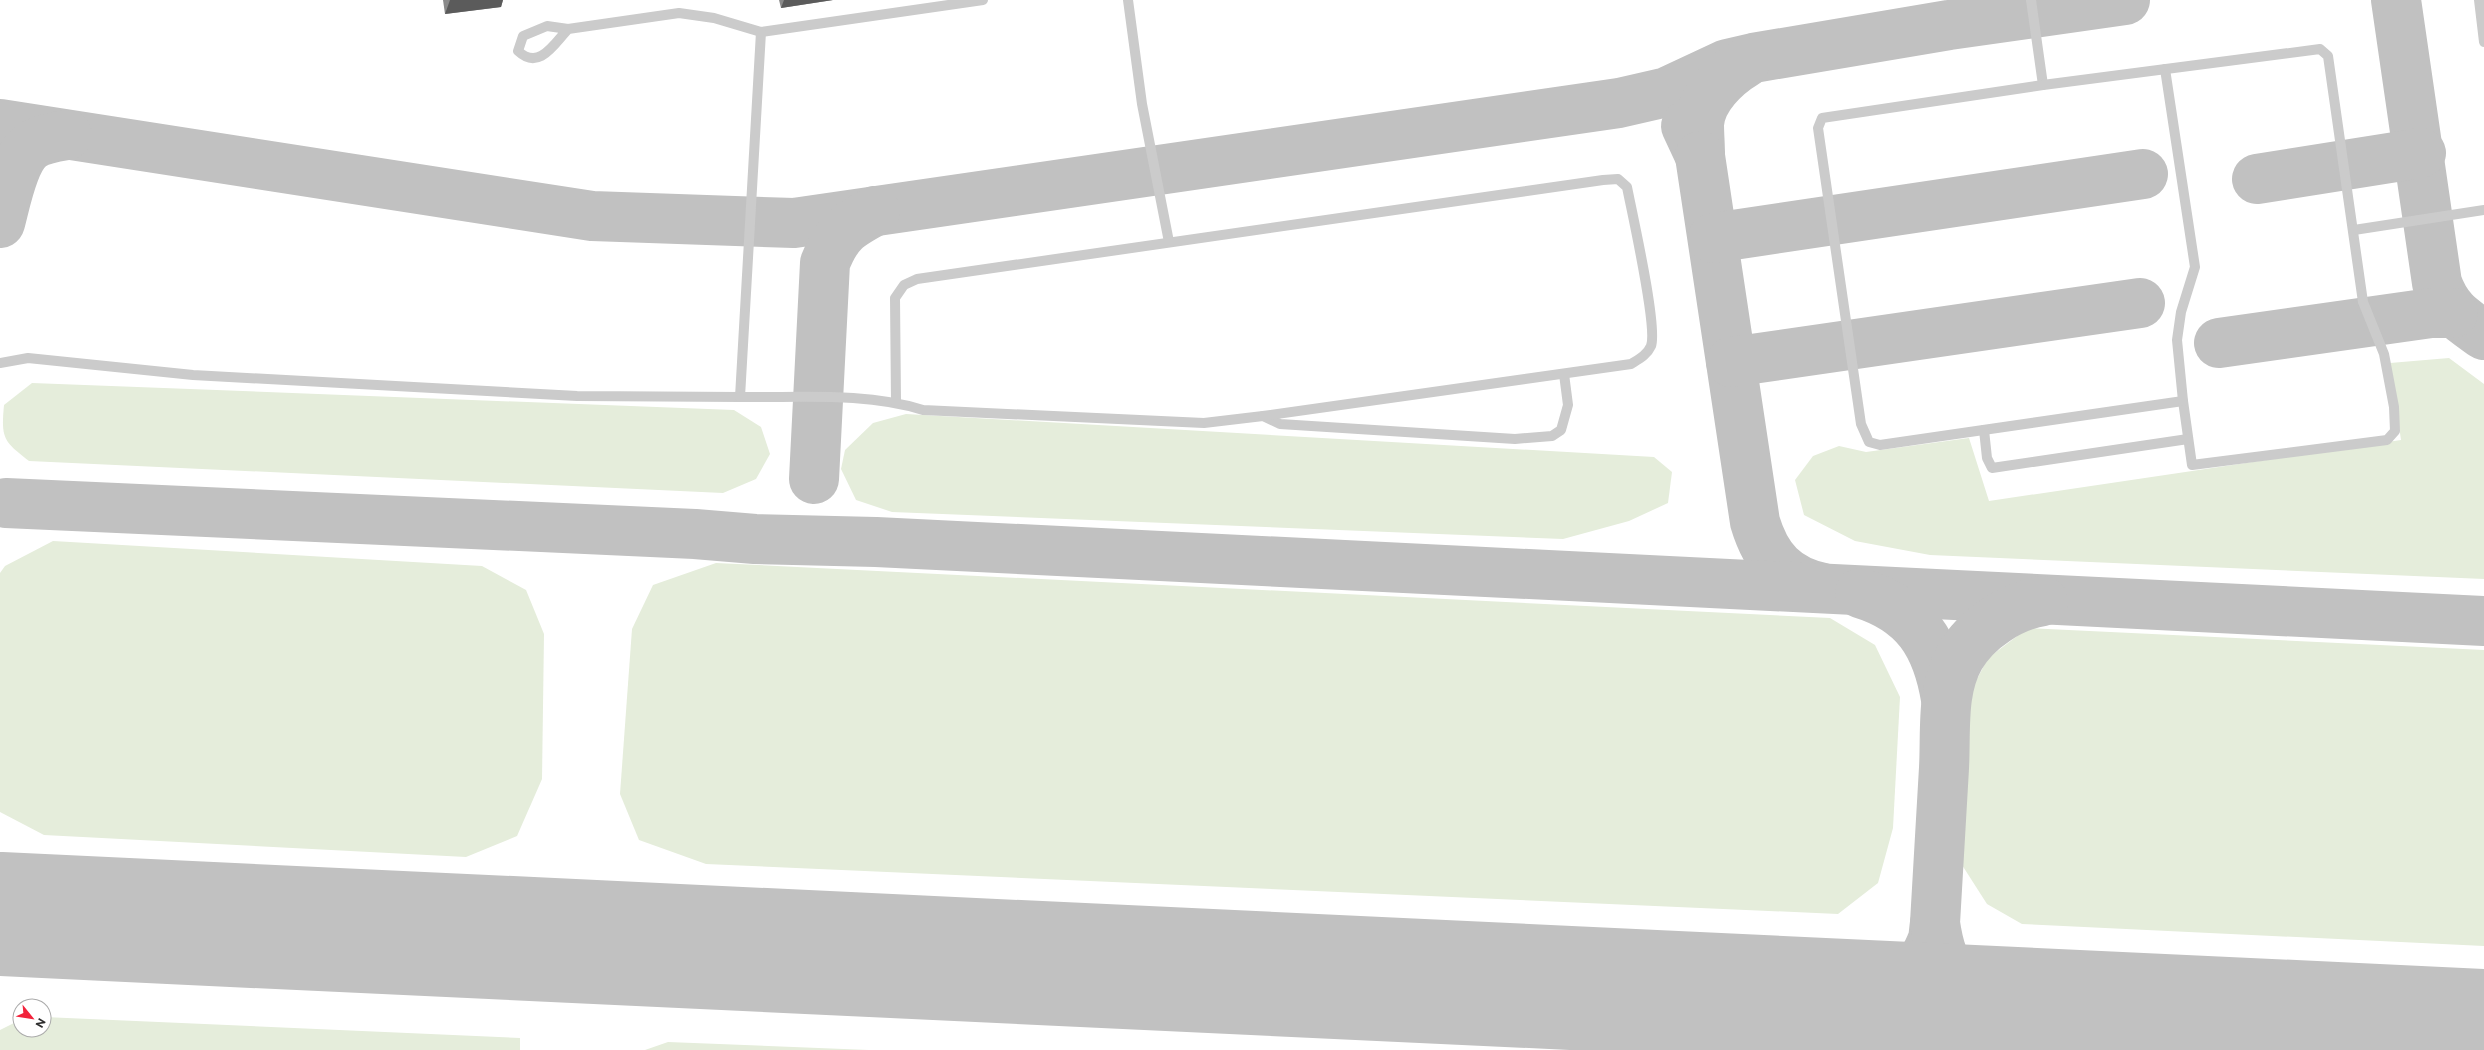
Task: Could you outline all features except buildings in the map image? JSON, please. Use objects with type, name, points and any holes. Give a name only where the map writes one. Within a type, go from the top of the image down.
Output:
[{"type":"lane","points":[[568,29],[546,53],[534,59],[526,58],[518,51],[523,36],[547,26],[568,29],[679,13],[714,18],[761,32],[983,0]]},
{"type":"lane","points":[[1128,0],[1142,104],[1169,242]]},
{"type":"lane","points":[[2032,0],[2043,85]]},
{"type":"lane","points":[[2479,0],[2484,42]]},
{"type":"lane","points":[[740,397],[761,32]]},
{"type":"lane","points":[[2165,69],[2195,267],[2181,312],[2177,340],[2183,401],[2192,465],[2387,440],[2395,431],[2394,407],[2384,354],[2364,302],[2328,56],[2320,49],[2165,69],[2043,85],[1822,118],[1818,128],[1862,424],[1869,442],[1880,445],[2183,401]]},
{"type":"lane","points":[[0,363],[28,358],[240,378],[577,396],[835,398],[896,402],[923,410],[1197,423],[1263,416],[1631,364],[1644,356],[1651,345],[1651,319],[1627,187],[1618,179],[918,279],[904,285],[896,298],[894,313],[896,402]]},
{"type":"lane","points":[[2354,230],[2484,210]]},
{"type":"lane","points":[[1263,416],[1280,424],[1330,428],[1515,439],[1552,436],[1561,430],[1567,411],[1564,374]]},
{"type":"lane","points":[[1984,430],[1987,458],[1992,468],[2188,439]]},
{"type":"green space","points":[[2449,358],[2484,384],[2484,579],[1930,555],[1855,541],[1804,515],[1795,480],[1813,456],[1839,446],[1866,452],[1969,438],[1989,501],[2401,440],[2390,363]]},
{"type":"green space","points":[[32,383],[734,410],[761,427],[770,454],[756,479],[723,493],[29,461],[9,443],[6,438],[3,425],[3,416],[4,405]]},
{"type":"green space","points":[[906,414],[1654,457],[1672,472],[1668,503],[1629,521],[1563,539],[892,512],[856,500],[841,469],[845,450],[873,423]]},
{"type":"green space","points":[[53,541],[482,566],[526,590],[544,634],[542,779],[517,836],[466,857],[44,835],[0,812],[0,573],[5,566]]},
{"type":"green space","points":[[716,563],[1830,618],[1875,645],[1900,697],[1893,828],[1878,883],[1838,914],[706,864],[639,840],[620,794],[632,629],[653,585]]},
{"type":"green space","points":[[2028,628],[2484,650],[2484,946],[2022,924],[1987,904],[1962,865],[1963,706],[1988,658]]},
{"type":"green space","points":[[52,1017],[520,1038],[520,1050],[0,1050],[0,1030],[12,1024],[12,1038],[52,1038]]},
{"type":"green space","points":[[668,1042],[869,1050],[645,1050]]},
{"type":"taxiway","points":[[0,124],[592,216],[794,223],[1619,103],[1667,92],[1727,64],[1753,58],[1949,25],[2125,0]]},
{"type":"taxiway","points":[[2396,0],[2437,283],[2445,301],[2450,308],[2484,335]]},
{"type":"taxiway","points":[[1686,126],[1700,156],[1699,124],[1704,105],[1715,88],[1737,68],[1745,63]]},
{"type":"taxiway","points":[[0,223],[11,182],[19,161],[25,152],[31,146],[39,142],[67,135]]},
{"type":"taxiway","points":[[2257,179],[2421,153]]},
{"type":"taxiway","points":[[1700,156],[1755,522],[1765,547],[1779,566],[1798,580],[1823,588]]},
{"type":"taxiway","points":[[1713,238],[2143,174]]},
{"type":"taxiway","points":[[814,479],[825,263],[829,252],[844,231],[857,221],[875,211]]},
{"type":"taxiway","points":[[1731,362],[2140,303]]},
{"type":"taxiway","points":[[2219,343],[2431,313],[2453,313]]},
{"type":"taxiway","points":[[6,503],[695,534],[755,539],[876,542],[2484,621]]},
{"type":"taxiway","points":[[1860,593],[1879,600],[1896,609],[1921,632],[1930,646],[1937,662],[1946,699]]},
{"type":"taxiway","points":[[2016,1010],[1982,998],[1958,982],[1943,958],[1939,942],[1935,923],[1946,711],[1947,697],[1954,670],[1960,657],[1975,637],[1996,620],[2007,614],[2019,608],[2043,601]]},
{"type":"taxiway","points":[[1844,1002],[1868,999],[1880,995],[1907,977],[1927,953],[1933,939],[1935,923]]},
{"type":"runway","points":[[0,914],[2484,1031]]}]
